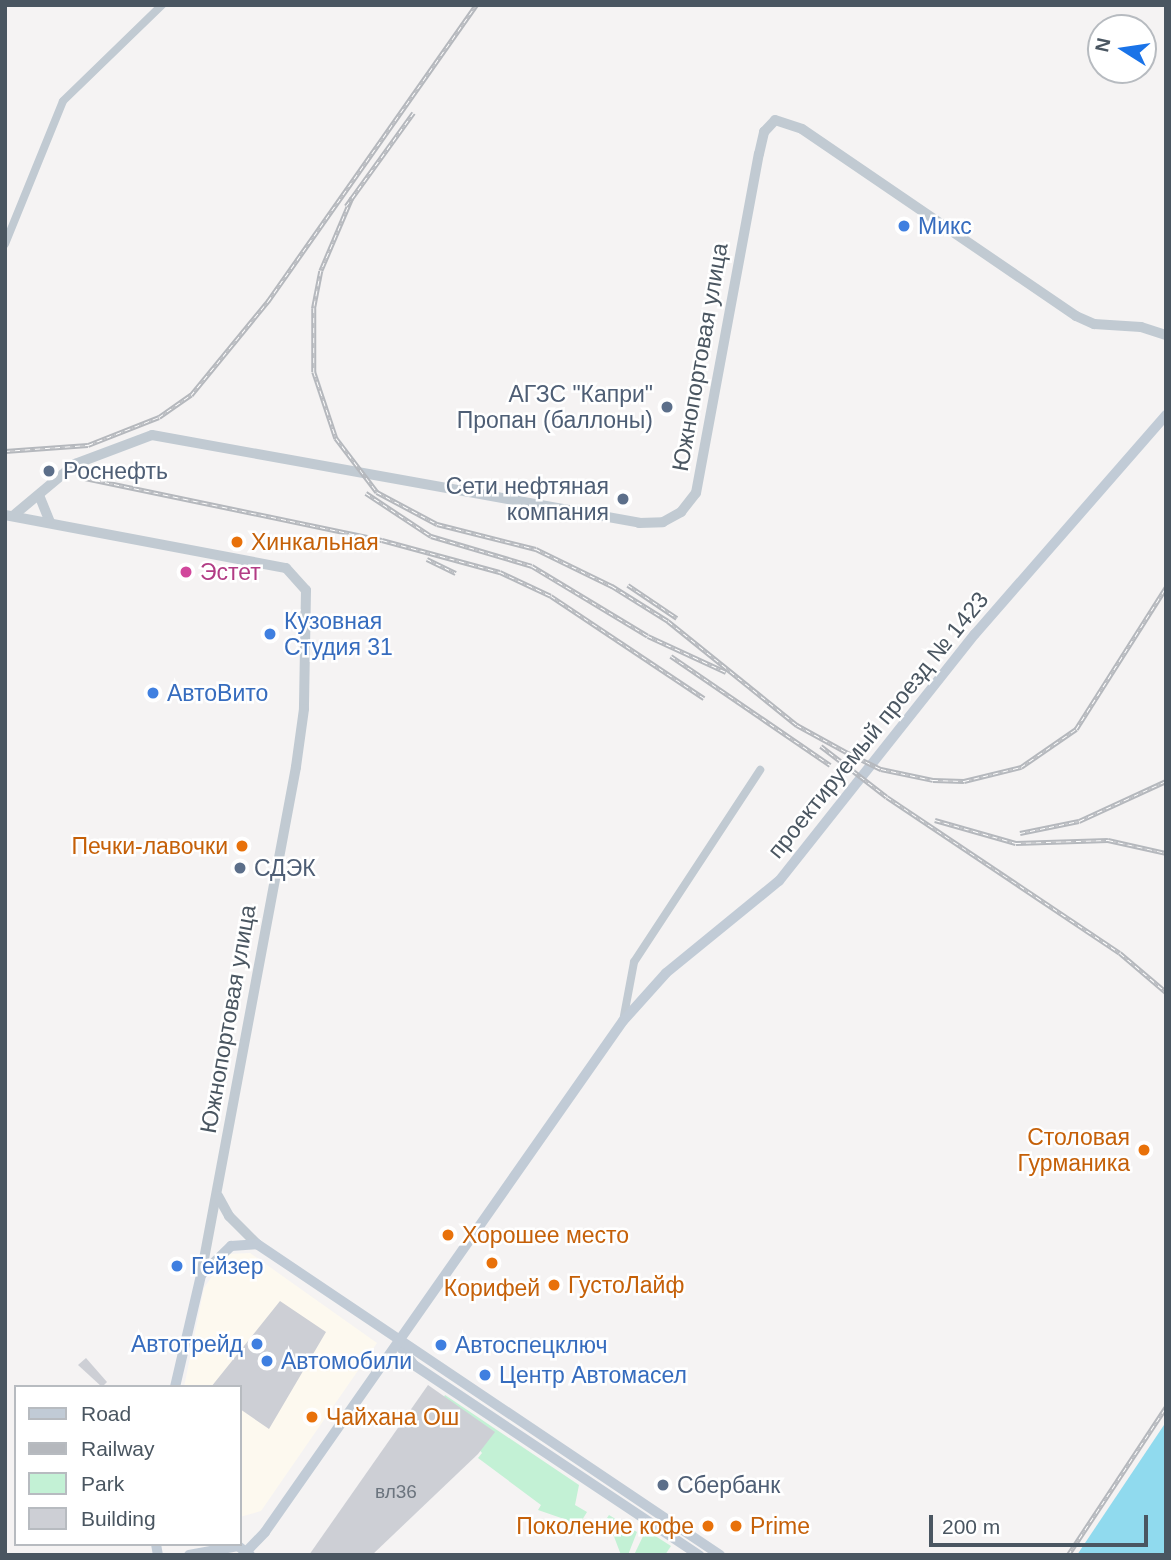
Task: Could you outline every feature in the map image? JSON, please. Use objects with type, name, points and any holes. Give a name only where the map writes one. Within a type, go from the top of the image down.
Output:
[{"type":"main road","name":"проектируемый проезд № 1423","points":[[247,1554],[623,1021],[666,973],[758,901],[800,857],[909,715],[1166,415]]},
{"type":"main road","points":[[201,1275],[231,1246],[257,1244],[398,1343],[436,1365],[720,1555]]},
{"type":"main road","name":"Южнопортовая улица","points":[[175,1385],[201,1275]]},
{"type":"main road","points":[[398,1343],[430,1376],[699,1555]]},
{"type":"main road","points":[[430,1376],[428,1367],[436,1365]]},
{"type":"main road","points":[[189,1555],[238,1546],[247,1554]]},
{"type":"street","points":[[5,244],[63,101],[162,5]]},
{"type":"street","name":"Южнопортовая улица","points":[[39,495],[75,464],[152,435],[639,523],[672,517],[696,494],[759,154],[764,132],[775,120],[802,129],[1076,316],[1094,324],[1141,327],[1166,335]]},
{"type":"street","points":[[10,515],[39,495],[50,522]]},
{"type":"street","name":"Южнопортовая улица","points":[[10,515],[286,568],[306,590],[304,704],[296,767],[201,1275]]},
{"type":"street","points":[[623,1021],[634,962],[760,770]]},
{"type":"street","points":[[218,1195],[229,1216],[257,1244]]},
{"type":"shaded area","points":[[250,1253],[377,1343],[261,1511],[242,1516],[242,1385],[184,1385],[204,1288],[227,1254]]},
{"type":"green space","points":[[445,1395],[579,1485],[575,1505],[587,1512],[573,1535],[567,1520],[538,1510],[541,1505],[478,1458],[482,1453],[441,1402]]},
{"type":"green space","points":[[609,1515],[637,1532],[628,1555],[621,1555],[613,1534],[602,1525]]},
{"type":"green space","points":[[646,1530],[671,1546],[665,1555],[634,1555]]},
{"type":"water","points":[[1166,1422],[1166,1555],[1077,1555]]},
{"type":"building","name":"Автомобили","points":[[280,1301],[326,1332],[269,1429],[242,1410],[242,1385],[213,1385]]},
{"type":"building","points":[[86,1358],[107,1382],[100,1385],[78,1365]]},
{"type":"building","points":[[428,1385],[495,1432],[478,1454],[372,1555],[309,1555]]},
{"type":"railway","points":[[5,451],[88,445],[159,417],[191,395],[268,301],[476,5]]},
{"type":"railway","points":[[346,206],[413,113]]},
{"type":"railway","points":[[352,198],[321,271],[314,308],[314,372],[336,438],[377,492],[437,524],[536,549],[612,586],[668,621],[797,725],[881,769],[933,780],[964,781],[1021,767],[1076,729],[1166,587]]},
{"type":"railway","points":[[85,478],[382,540],[500,572],[551,596],[704,698]]},
{"type":"railway","points":[[366,493],[431,536],[532,566],[648,636],[726,672]]},
{"type":"railway","points":[[427,559],[456,573]]},
{"type":"railway","points":[[628,585],[677,618]]},
{"type":"railway","points":[[671,656],[830,765]]},
{"type":"railway","points":[[821,746],[887,797],[1120,953],[1166,992]]},
{"type":"railway","points":[[1020,833],[1079,821],[1166,781]]},
{"type":"railway","points":[[935,820],[1016,843],[1108,840],[1166,853]]},
{"type":"railway","points":[[1068,1555],[1166,1407]]},
{"type":"place","name":"Микс","points":[[904,226]]},
{"type":"place","name":"АГЗС \"Капри\" Пропан (баллоны)","points":[[667,407]]},
{"type":"place","name":"Роснефть","points":[[49,471]]},
{"type":"place","name":"Сети нефтяная компания","points":[[623,499]]},
{"type":"place","name":"Хинкальная","points":[[237,542]]},
{"type":"place","name":"Эстет","points":[[186,572]]},
{"type":"place","name":"Кузовная Студия 31","points":[[270,634]]},
{"type":"place","name":"АвтоВито","points":[[153,693]]},
{"type":"place","name":"Печки-лавочки","points":[[242,846]]},
{"type":"place","name":"СДЭК","points":[[240,868]]},
{"type":"place","name":"Столовая Гурманика","points":[[1144,1150]]},
{"type":"place","name":"Хорошее место","points":[[448,1235]]},
{"type":"place","name":"Корифей","points":[[492,1263]]},
{"type":"place","name":"Гейзер","points":[[177,1266]]},
{"type":"place","name":"ГустоЛайф","points":[[554,1285]]},
{"type":"place","name":"Автотрейд","points":[[257,1344]]},
{"type":"place","name":"Автоспецключ","points":[[441,1345]]},
{"type":"place","name":"Автомобили","points":[[267,1361]]},
{"type":"place","name":"Центр Автомасел","points":[[485,1375]]},
{"type":"place","name":"Чайхана Ош","points":[[312,1417]]},
{"type":"place","name":"Сбербанк","points":[[663,1485]]},
{"type":"place","name":"Поколение кофе","points":[[708,1526]]},
{"type":"place","name":"Prime","points":[[736,1526]]}]
